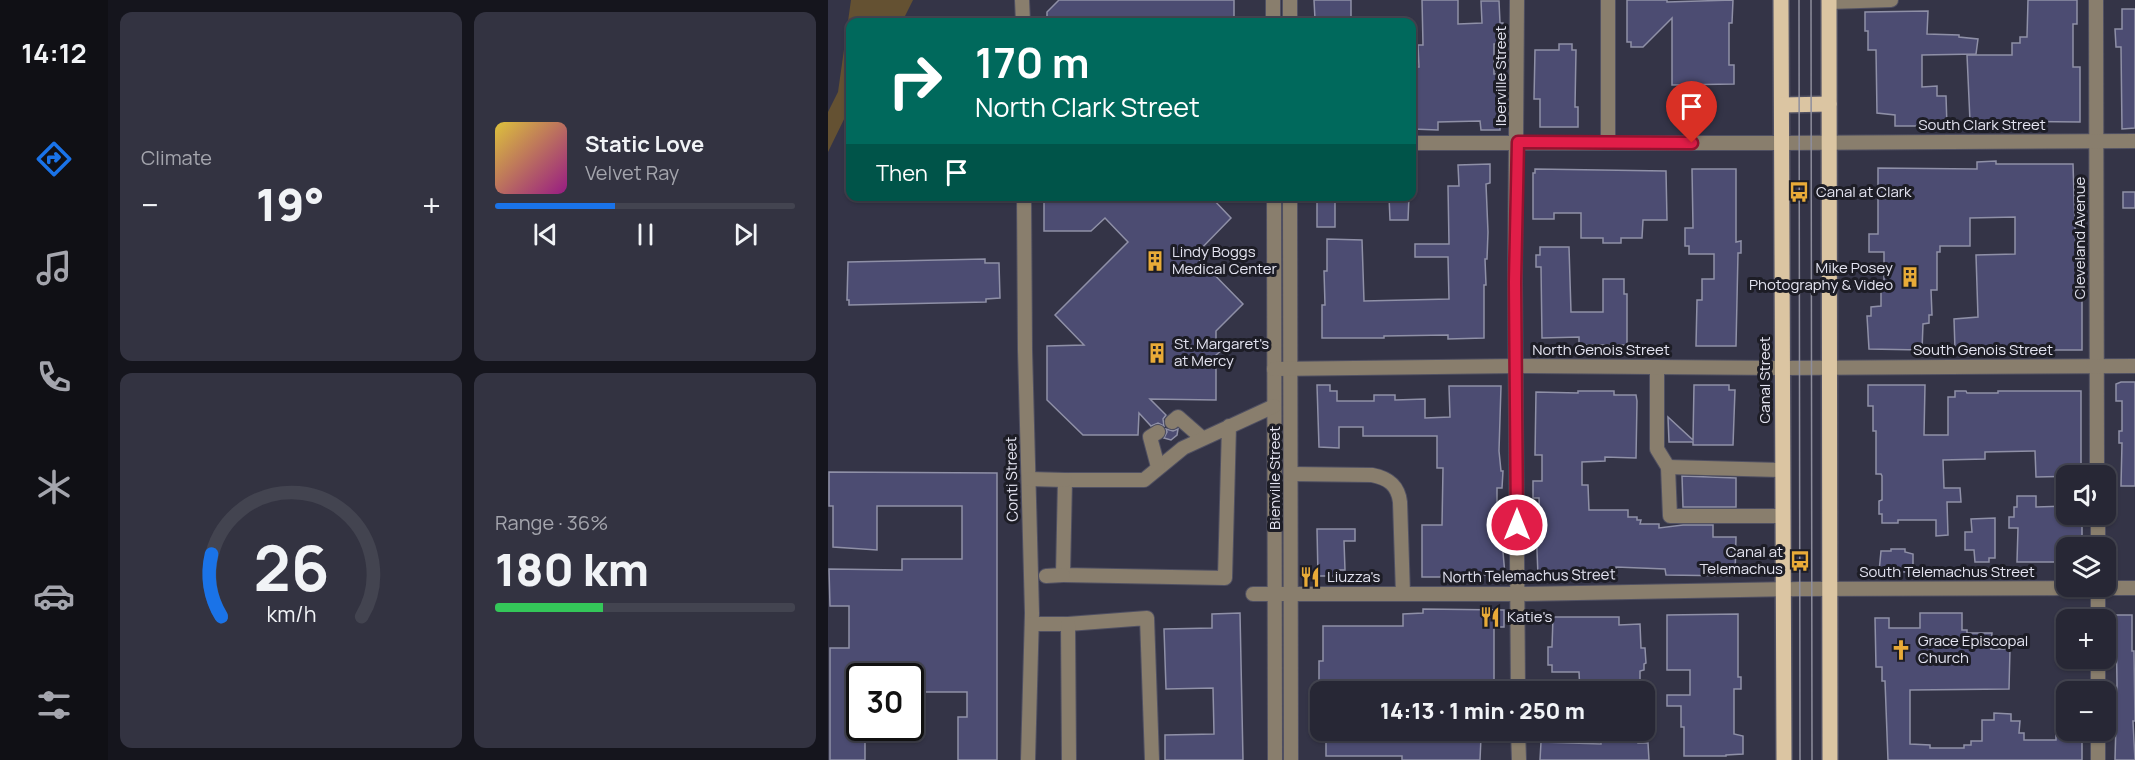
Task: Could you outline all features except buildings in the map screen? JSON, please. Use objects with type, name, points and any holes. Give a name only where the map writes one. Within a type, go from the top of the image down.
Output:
[{"type":"main road","name":"Canal Street","points":[[1780,0],[1784,760]]},
{"type":"main road","points":[[1829,1],[1830,760]]},
{"type":"main road","points":[[1782,105],[1829,104]]},
{"type":"street","points":[[1022,0],[1023,18]]},
{"type":"street","points":[[1273,0],[1273,18]]},
{"type":"street","points":[[1290,0],[1290,18]]},
{"type":"street","name":"Iberville Street","points":[[1517,0],[1518,142],[1515,282],[1518,681]]},
{"type":"street","points":[[1608,0],[1608,143]]},
{"type":"street","points":[[1829,1],[1891,0]]},
{"type":"street","name":"Cleveland Avenue","points":[[2096,0],[2097,465]]},
{"type":"street","name":"South Clark Street","points":[[1416,143],[2135,141]]},
{"type":"street","name":"Conti Street","points":[[1024,201],[1032,624],[1028,760]]},
{"type":"street","name":"Bienville Street","points":[[1274,201],[1275,760]]},
{"type":"street","name":"Bienville Street","points":[[1290,201],[1291,760]]},
{"type":"street","name":"North Genois Street","points":[[1274,369],[1516,366],[1783,368]]},
{"type":"street","name":"South Genois Street","points":[[1783,368],[2135,366]]},
{"type":"street","points":[[1657,367],[1657,449],[1668,467],[1671,516],[1783,516]]},
{"type":"street","points":[[1029,479],[1144,480],[1183,448],[1274,406]]},
{"type":"street","points":[[1172,422],[1178,417],[1202,438]]},
{"type":"street","points":[[1046,576],[1225,578],[1229,426]]},
{"type":"street","points":[[1158,432],[1150,437],[1158,467]]},
{"type":"street","points":[[1668,467],[1783,470]]},
{"type":"street","points":[[1291,474],[1372,475],[1382,477],[1393,484],[1399,492],[1400,502],[1403,594]]},
{"type":"street","points":[[1063,575],[1065,480]]},
{"type":"street","name":"South Telemachus Street","points":[[1784,589],[2056,587]]},
{"type":"street","name":"South Telemachus Street","points":[[2116,587],[2135,588]]},
{"type":"street","name":"North Telemachus Street","points":[[1253,594],[1518,594],[1784,589]]},
{"type":"street","points":[[1032,624],[1068,624],[1147,618],[1152,760]]},
{"type":"street","points":[[1068,624],[1068,760]]},
{"type":"street","points":[[1518,741],[1519,760]]},
{"type":"street","points":[[2098,741],[2098,760]]},
{"type":"shaded area","points":[[851,0],[913,0],[904,18],[848,18]]},
{"type":"shaded area","points":[[846,35],[846,115],[828,152],[828,112],[838,92]]},
{"type":"tram line","points":[[1799,0],[1800,760]]},
{"type":"tram line","points":[[1811,0],[1812,760]]},
{"type":"place","name":"Canal at Clark","points":[[1799,192]]},
{"type":"place","name":"Lindy Boggs Medical Center","points":[[1155,261]]},
{"type":"place","name":"Mike Posey Photography & Video","points":[[1910,277]]},
{"type":"place","name":"St. Margaret's at Mercy","points":[[1157,353]]},
{"type":"place","name":"Canal at Telemachus","points":[[1800,561]]},
{"type":"place","name":"Liuzza's","points":[[1310,577]]},
{"type":"place","name":"Katie's","points":[[1490,617]]},
{"type":"place","name":"Grace Episcopal Church","points":[[1901,650]]},
{"type":"route","points":[[1517,525],[1515,282],[1518,142],[1692,143]]}]
